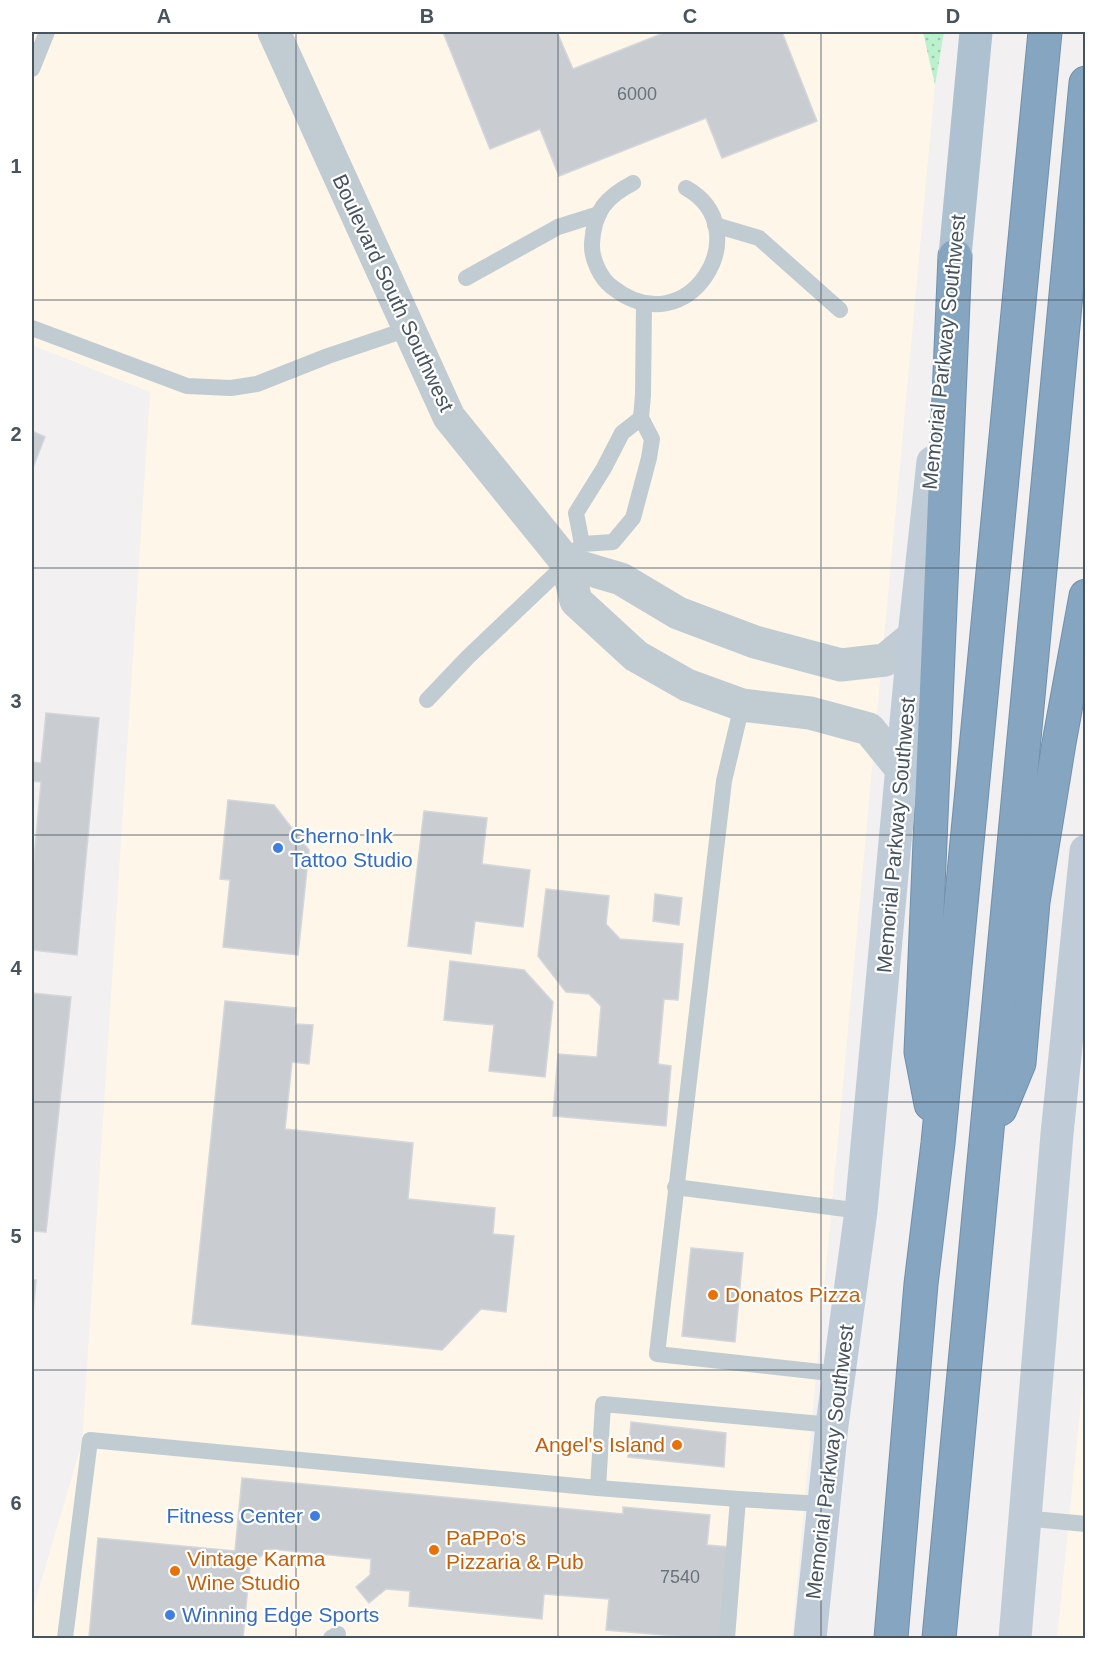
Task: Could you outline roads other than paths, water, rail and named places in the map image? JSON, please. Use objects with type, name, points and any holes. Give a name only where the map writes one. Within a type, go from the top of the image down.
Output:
[{"type":"highway","points":[[891,1638],[921,1284],[938,1143],[1045,32]]},
{"type":"highway","points":[[939,1638],[1086,83]]},
{"type":"highway","points":[[938,1143],[921,1052],[954,256]]},
{"type":"highway","points":[[987,1141],[1019,1063],[1033,902],[1086,596]]},
{"type":"main road","name":"Memorial Parkway Southwest","points":[[810,1638],[832,1425],[861,1211],[914,636],[976,32]]},
{"type":"main road","points":[[1015,1638],[1023,1518],[1057,1134],[1086,850]]},
{"type":"street","name":"Boulevard South Southwest","points":[[274,32],[449,417],[574,554],[576,601],[636,656],[687,685],[742,705],[810,713],[869,729],[903,771]]},
{"type":"street","points":[[574,554],[678,613],[755,642],[842,666],[885,660],[914,636]]},
{"type":"lane","points":[[32,69],[47,32]]},
{"type":"lane","points":[[633,183],[615,193],[601,208],[593,227],[592,247],[597,267],[608,284],[624,297],[644,303],[665,304],[684,297],[701,284],[712,267],[717,246],[715,225],[706,206],[686,188]]},
{"type":"lane","points":[[466,278],[558,227],[599,214]]},
{"type":"lane","points":[[715,225],[759,238],[840,310]]},
{"type":"lane","points":[[427,700],[574,554],[614,542],[633,518],[647,468],[652,439],[641,418],[644,303]]},
{"type":"lane","points":[[32,328],[187,386],[231,388],[257,384],[328,356],[408,329]]},
{"type":"lane","points":[[574,554],[576,513],[604,468],[622,433],[641,418]]},
{"type":"lane","points":[[742,705],[724,781],[657,1354],[840,1374]]},
{"type":"lane","points":[[675,1187],[861,1211]]},
{"type":"lane","points":[[598,1488],[603,1404],[832,1425]]},
{"type":"lane","points":[[65,1638],[90,1440],[598,1488],[823,1504]]},
{"type":"lane","points":[[727,1638],[738,1499]]},
{"type":"lane","points":[[1023,1518],[1086,1524]]},
{"type":"place","name":"Cherno Ink Tattoo Studio","points":[[278,848]]},
{"type":"place","name":"Donatos Pizza","points":[[713,1295]]},
{"type":"place","name":"Angel's Island","points":[[677,1445]]},
{"type":"place","name":"Fitness Center","points":[[315,1516]]},
{"type":"place","name":"PaPPo's Pizzaria & Pub","points":[[434,1550]]},
{"type":"place","name":"Vintage Karma Wine Studio","points":[[175,1571]]},
{"type":"place","name":"Winning Edge Sports","points":[[170,1615]]}]
